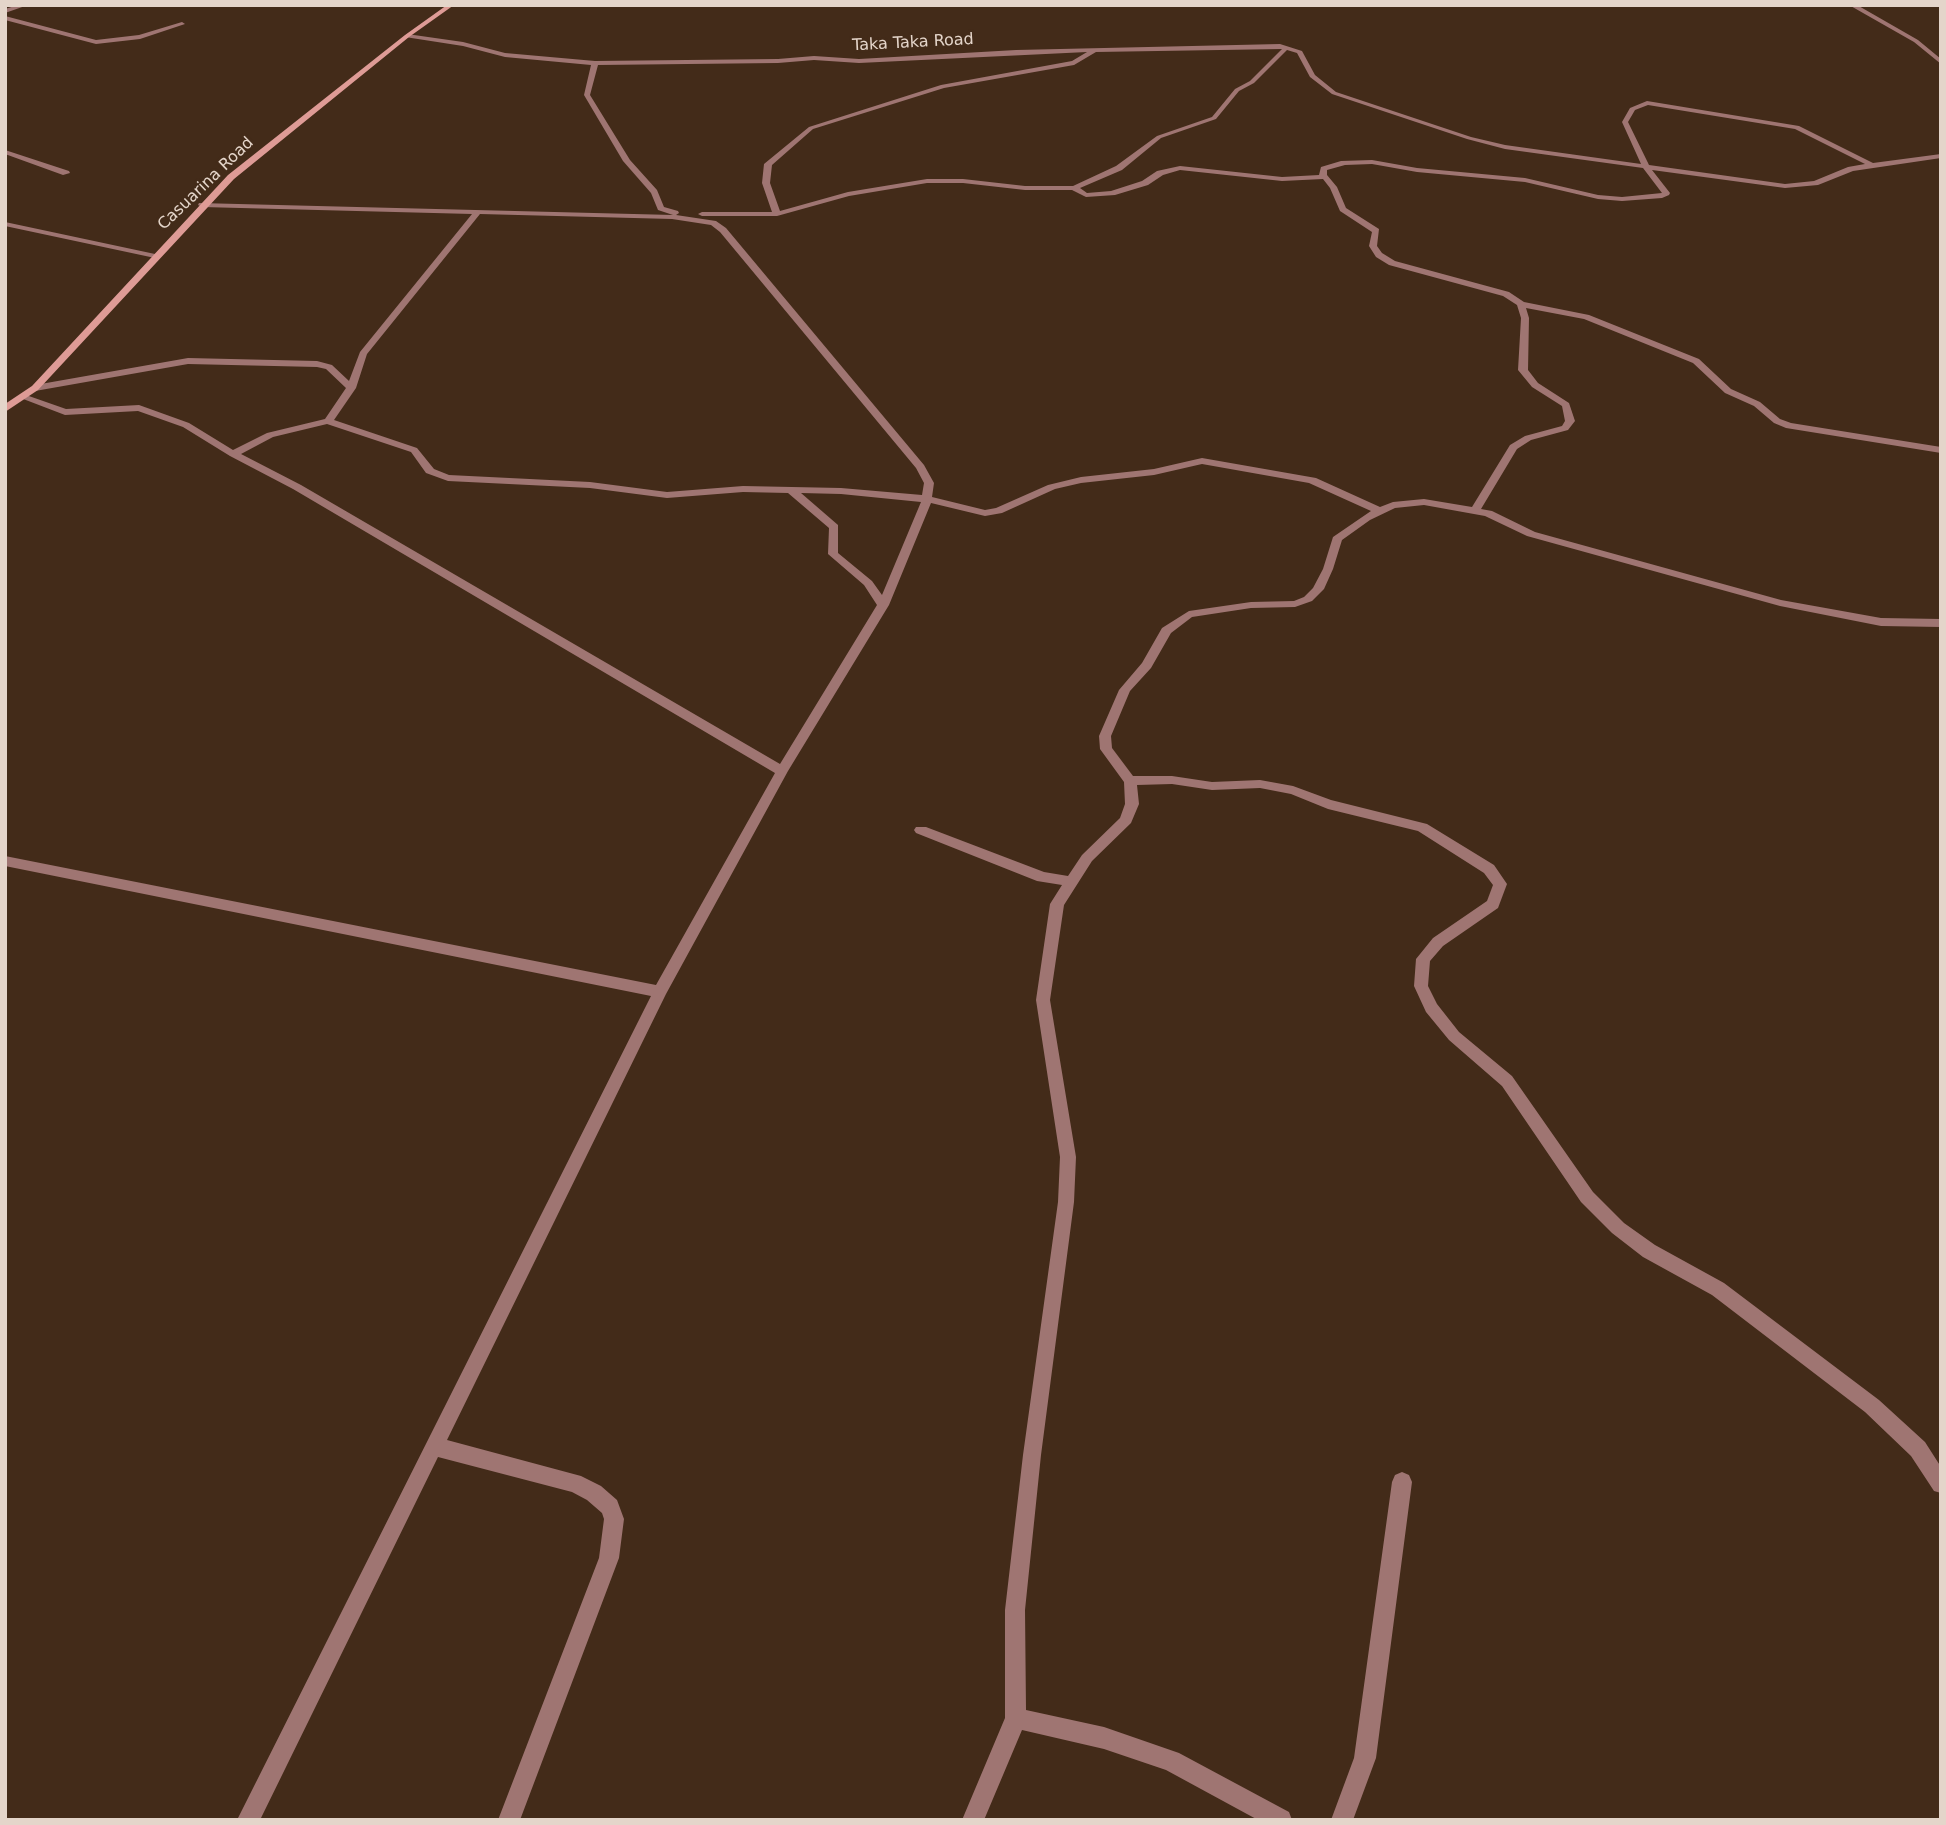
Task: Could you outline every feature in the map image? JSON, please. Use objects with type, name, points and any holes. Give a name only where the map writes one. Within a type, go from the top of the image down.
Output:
[{"type":"street","points":[[5,11],[24,5]]},
{"type":"street","name":"Casuarina Road","points":[[5,409],[35,388],[202,205],[264,148],[407,36],[451,5]]},
{"type":"street","points":[[1852,5],[1916,41],[1941,62]]},
{"type":"street","points":[[5,18],[96,42],[140,37],[182,24]]},
{"type":"street","name":"Taka Taka Road","points":[[407,36],[463,44],[505,55],[595,63],[778,61],[814,58],[859,61],[1095,49],[1287,47]]},
{"type":"street","points":[[669,213],[777,214],[848,194],[927,181],[963,181],[1025,188],[1074,188],[1119,168],[1159,137],[1214,118],[1237,90],[1252,82],[1287,47],[1300,51],[1312,76],[1322,86],[1348,99],[1505,147],[1785,186],[1815,183],[1851,169],[1941,156]]},
{"type":"street","points":[[777,214],[766,183],[768,163],[811,128],[943,86],[1074,63],[1095,49]]},
{"type":"street","points":[[248,1820],[660,992],[782,771],[883,605],[927,499],[929,483],[920,467],[723,230],[713,223],[685,218],[661,208],[654,192],[627,161],[587,95],[595,63]]},
{"type":"street","points":[[1872,165],[1797,127],[1647,103],[1632,109],[1625,122],[1646,167],[1666,195],[1622,199],[1598,197],[1525,180],[1417,170],[1372,162],[1331,165],[1324,169],[1324,177],[1333,187],[1343,209],[1376,231],[1373,246],[1379,255],[1392,263],[1507,294],[1521,304],[1586,317],[1696,361],[1728,391],[1757,404],[1777,421],[1789,426],[1941,450]]},
{"type":"street","points":[[5,152],[66,173]]},
{"type":"street","points":[[1074,188],[1086,195],[1112,193],[1145,183],[1160,173],[1180,168],[1282,178],[1324,177]]},
{"type":"street","points":[[202,205],[685,218]]},
{"type":"street","points":[[328,421],[351,388],[363,354],[478,212]]},
{"type":"street","points":[[5,224],[155,256]]},
{"type":"street","points":[[1475,510],[1513,447],[1528,438],[1565,428],[1570,421],[1566,405],[1535,385],[1524,370],[1525,318],[1521,304]]},
{"type":"street","points":[[35,388],[188,361],[317,364],[329,367],[351,388]]},
{"type":"street","points":[[23,397],[65,412],[139,408],[186,425],[233,454],[297,487],[782,771]]},
{"type":"street","points":[[233,454],[270,435],[328,421],[414,450],[430,471],[448,478],[590,485],[667,495],[743,489],[792,490],[927,499],[992,512],[1052,487],[1088,479],[1154,472],[1202,461],[1312,480],[1381,512]]},
{"type":"street","points":[[792,490],[834,527],[834,554],[868,583],[883,605]]},
{"type":"street","points":[[973,1820],[1016,1718],[1015,1610],[1066,1202],[1068,1157],[1043,1000],[1057,904],[1069,881],[1087,858],[1126,820],[1132,804],[1130,781],[1106,749],[1105,736],[1125,690],[1157,652],[1166,631],[1189,614],[1251,605],[1295,604],[1308,599],[1318,589],[1328,569],[1337,539],[1366,518],[1393,505],[1424,502],[1488,513],[1531,534],[1780,603],[1881,622],[1941,623]]},
{"type":"street","points":[[1130,781],[1172,780],[1212,786],[1260,784],[1293,790],[1328,804],[1422,827],[1489,869],[1500,884],[1493,904],[1438,942],[1423,958],[1421,986],[1431,1008],[1454,1037],[1507,1081],[1587,1197],[1618,1228],[1649,1251],[1718,1289],[1841,1381],[1896,1425],[1918,1450],[1941,1484]]},
{"type":"street","points":[[921,830],[1042,877],[1069,881]]},
{"type":"street","points":[[5,861],[660,992]]},
{"type":"street","points":[[433,1446],[573,1483],[594,1493],[610,1507],[614,1519],[609,1558],[509,1820]]},
{"type":"street","points":[[1342,1820],[1365,1758],[1402,1482]]},
{"type":"street","points":[[1016,1718],[1090,1735],[1171,1760],[1281,1820]]}]
